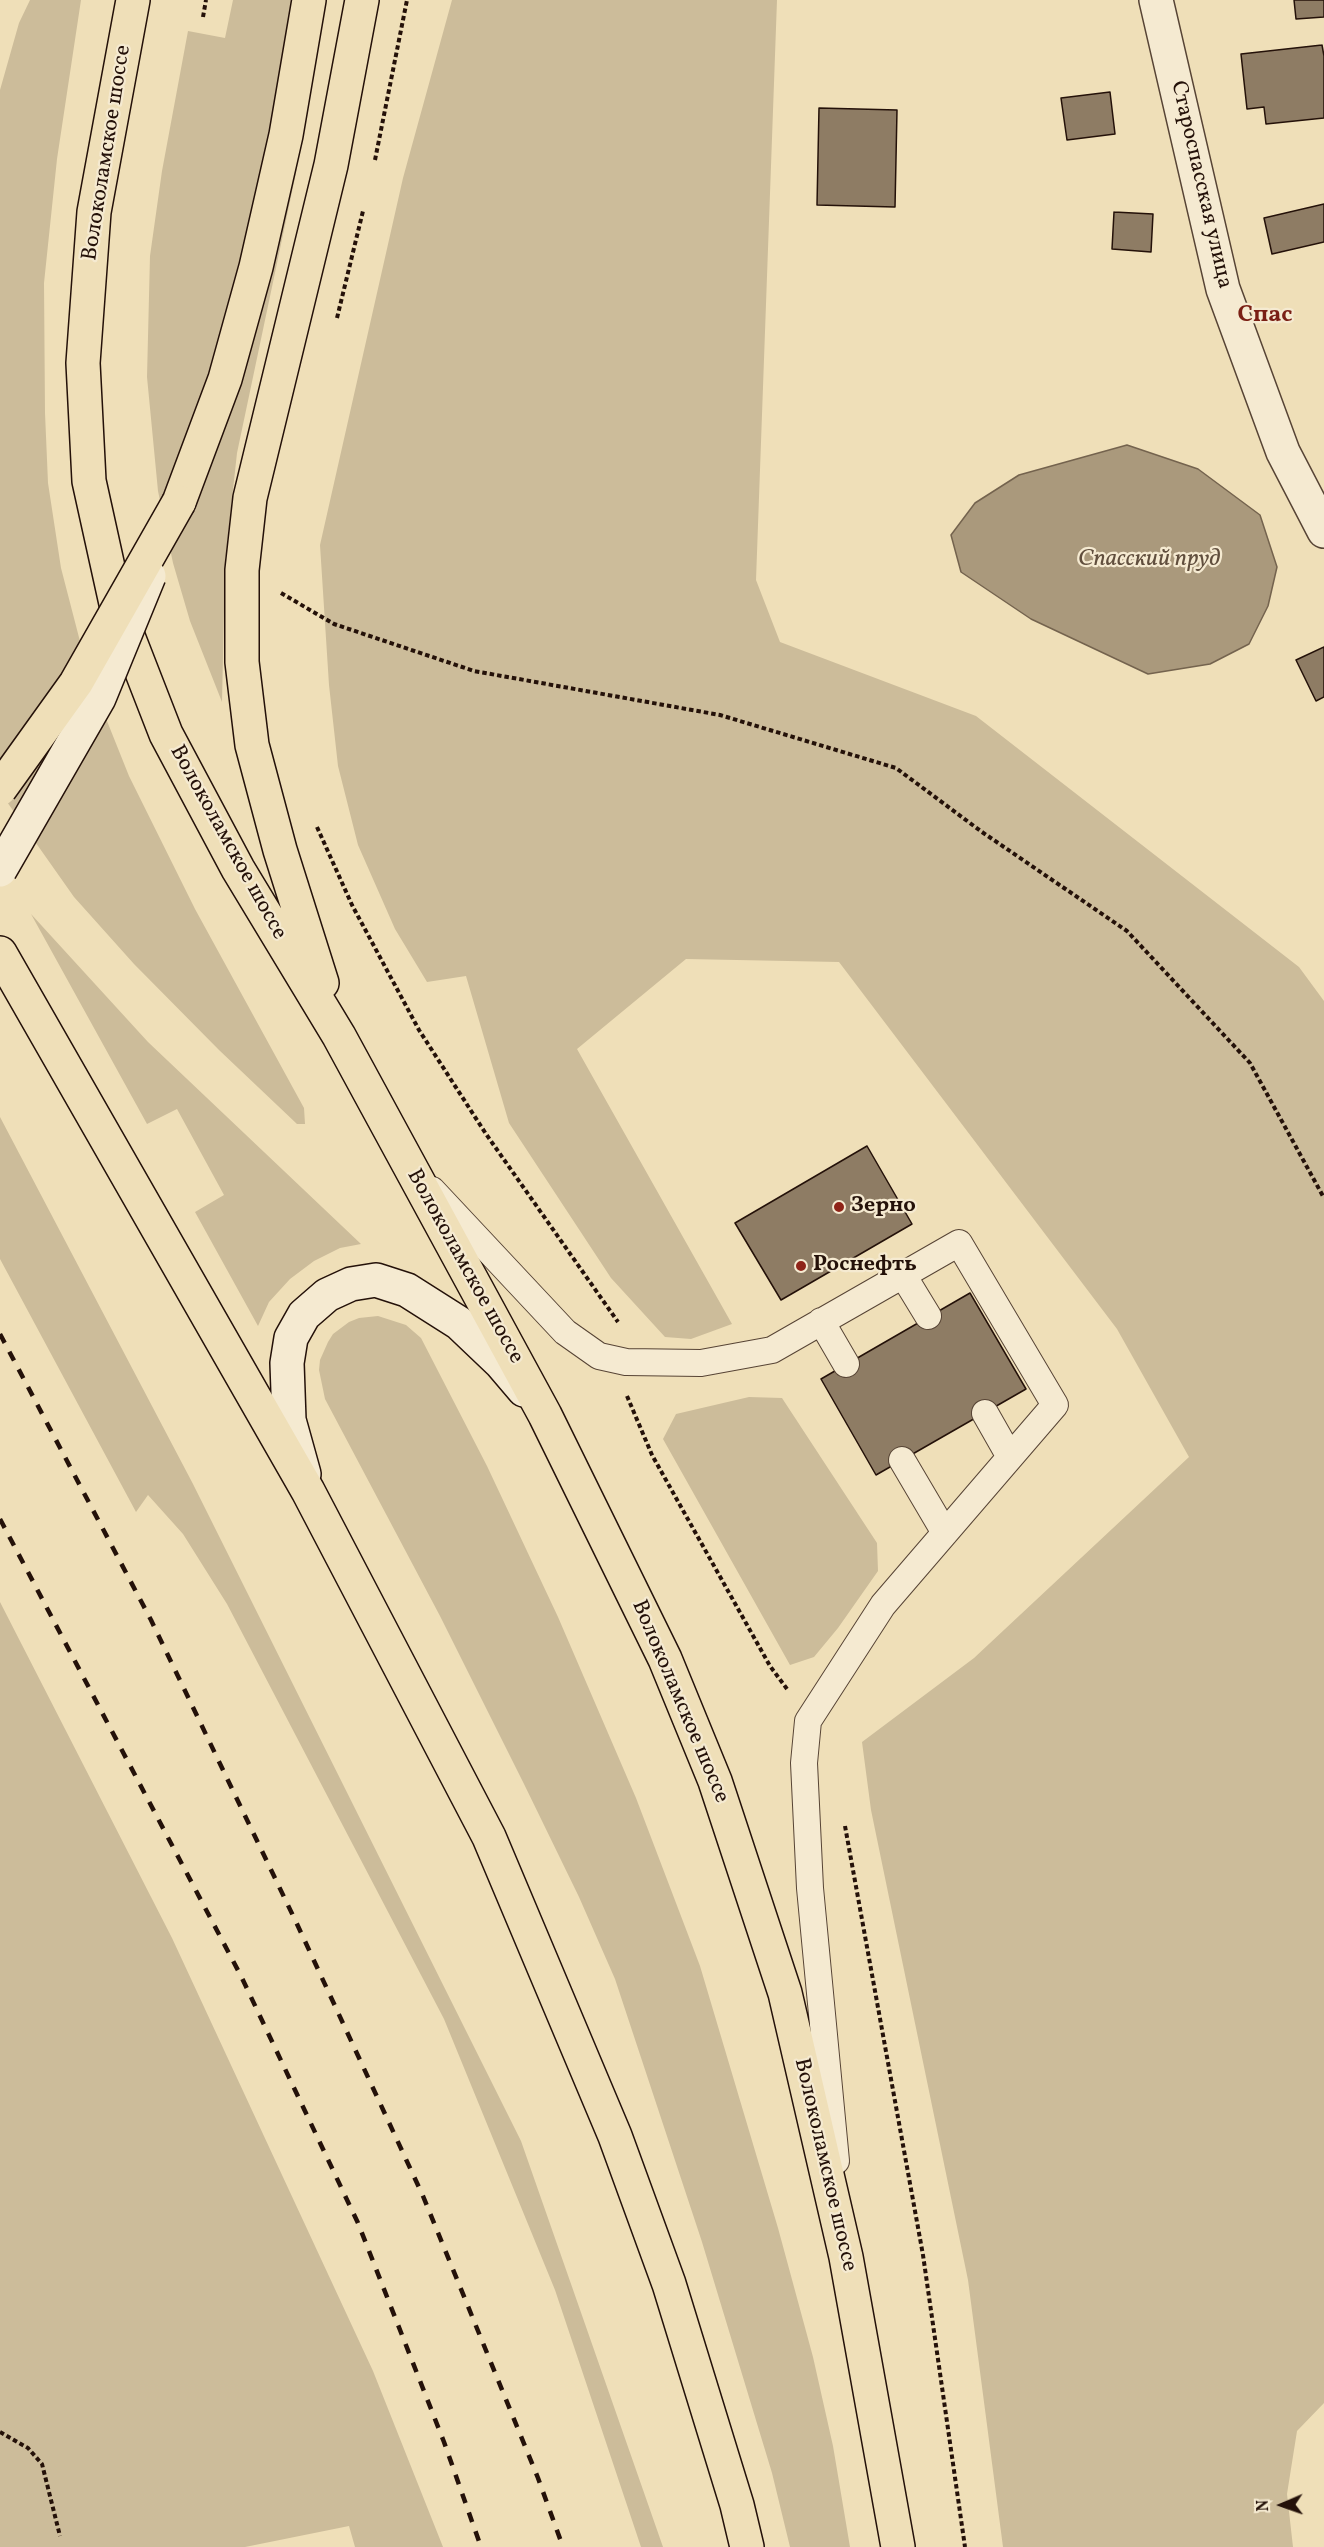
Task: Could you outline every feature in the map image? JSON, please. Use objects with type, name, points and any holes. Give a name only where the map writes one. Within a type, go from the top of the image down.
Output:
[{"type":"main road","name":"Волоколамское шоссе","points":[[133,0],[94,212],[83,363],[89,482],[117,608],[166,734],[238,869],[339,1036],[406,1162],[484,1299],[545,1415],[664,1659],[715,1781],[785,1993],[846,2257],[898,2547]]},
{"type":"main road","points":[[0,870],[99,698],[179,502],[225,379],[256,267],[286,135],[309,0]]},
{"type":"main road","points":[[339,1036],[279,850],[252,745],[242,662],[242,570],[250,498],[331,165],[362,0]]},
{"type":"main road","name":"Староспасская улица","points":[[1156,0],[1223,290],[1283,452],[1324,531]]},
{"type":"main road","points":[[0,789],[76,683],[179,502]]},
{"type":"main road","points":[[0,953],[308,1491],[489,1838],[615,2136],[669,2284],[737,2505],[747,2547]]},
{"type":"main road","points":[[308,1491],[289,1420],[286,1363],[291,1338],[304,1315],[327,1295],[351,1284],[376,1280],[407,1290],[459,1323],[501,1363],[545,1415]]},
{"type":"lane","points":[[406,1162],[565,1332],[599,1356],[626,1362],[701,1363],[772,1350],[959,1243],[1055,1405],[883,1605],[808,1721],[804,1763],[810,1888],[846,2257]]},
{"type":"lane","points":[[903,1275],[928,1316]]},
{"type":"lane","points":[[821,1321],[846,1364]]},
{"type":"lane","points":[[985,1413],[1010,1457]]},
{"type":"lane","points":[[902,1460],[945,1533]]},
{"type":"path","points":[[203,17],[206,0]]},
{"type":"path","points":[[375,162],[407,0]]},
{"type":"path","points":[[335,327],[365,206]]},
{"type":"path","points":[[280,600],[281,592],[334,624],[474,671],[720,715],[896,768],[982,832],[1127,931],[1250,1063],[1324,1198]]},
{"type":"path","points":[[315,822],[352,905],[419,1030],[486,1134],[625,1332],[625,1392],[652,1455],[770,1666],[808,1721]]},
{"type":"path","points":[[845,1822],[923,2255],[965,2547]]},
{"type":"path","points":[[0,2432],[28,2448],[42,2464],[60,2536]]},
{"type":"shaded area","points":[[30,0],[81,0],[57,159],[44,283],[48,483],[61,568],[89,676],[129,776],[195,909],[304,1108],[305,1124],[297,1124],[219,1050],[134,964],[74,897],[0,792],[0,90],[19,23]]},
{"type":"shaded area","points":[[233,0],[321,0],[296,173],[237,453],[225,563],[222,702],[190,621],[173,563],[158,491],[147,377],[150,256],[162,171],[188,31],[225,38]]},
{"type":"shaded area","points":[[452,0],[777,0],[756,580],[780,642],[976,716],[1299,967],[1324,1001],[1324,2403],[1297,2431],[1287,2494],[1293,2547],[1003,2547],[968,2280],[871,1810],[862,1742],[974,1658],[1189,1457],[1117,1329],[839,962],[686,959],[577,1049],[732,1324],[691,1339],[665,1337],[611,1278],[509,1123],[466,976],[427,982],[395,929],[358,845],[338,766],[329,685],[320,545],[403,178]]},
{"type":"shaded area","points":[[31,914],[148,1042],[361,1244],[340,1248],[314,1261],[290,1279],[269,1302],[258,1326],[195,1212],[224,1195],[177,1109],[147,1124]]},
{"type":"shaded area","points":[[0,1117],[193,1484],[521,2141],[663,2547],[641,2547],[555,2290],[444,2019],[227,1604],[183,1534],[148,1495],[136,1512],[0,1259]]},
{"type":"shaded area","points":[[378,1316],[406,1325],[421,1338],[487,1466],[558,1617],[636,1798],[700,1966],[778,2228],[813,2357],[833,2446],[850,2547],[790,2547],[772,2473],[702,2242],[615,1979],[579,1897],[440,1616],[325,1399],[319,1370],[320,1360],[333,1334],[349,1322],[359,1318]]},
{"type":"shaded area","points":[[749,1397],[782,1398],[877,1543],[878,1571],[838,1628],[814,1657],[790,1665],[663,1439],[676,1414]]},
{"type":"shaded area","points":[[0,1602],[172,1938],[373,2371],[443,2547],[355,2547],[349,2526],[245,2547],[0,2547]]},
{"type":"water","name":"Спасский пруд","points":[[1127,445],[1198,469],[1260,515],[1277,567],[1268,606],[1249,644],[1210,664],[1148,674],[1031,619],[961,572],[951,535],[975,503],[1019,475]]},
{"type":"building","points":[[1294,0],[1324,0],[1324,17],[1296,19]]},
{"type":"building","points":[[1322,45],[1324,118],[1266,124],[1264,107],[1247,109],[1241,54]]},
{"type":"building","points":[[1110,92],[1115,134],[1067,140],[1061,98]]},
{"type":"building","points":[[819,108],[897,110],[895,207],[817,205]]},
{"type":"building","points":[[1324,204],[1324,242],[1272,254],[1264,218]]},
{"type":"building","points":[[1114,212],[1153,214],[1151,252],[1112,249]]},
{"type":"building","points":[[1324,647],[1324,697],[1316,701],[1296,660]]},
{"type":"building","points":[[867,1146],[912,1224],[781,1300],[735,1223]]},
{"type":"building","points":[[970,1293],[1026,1389],[876,1475],[821,1379]]},
{"type":"railway","points":[[0,1334],[151,1620],[297,1924],[423,2196],[538,2478],[563,2547]]},
{"type":"railway","points":[[0,1519],[241,1976],[358,2223],[444,2442],[481,2547]]},
{"type":"place","name":"Зерно","points":[[839,1207]]},
{"type":"place","name":"Роснефть","points":[[801,1266]]},
{"type":"district","name":"Спас","points":[[1265,317]]}]
